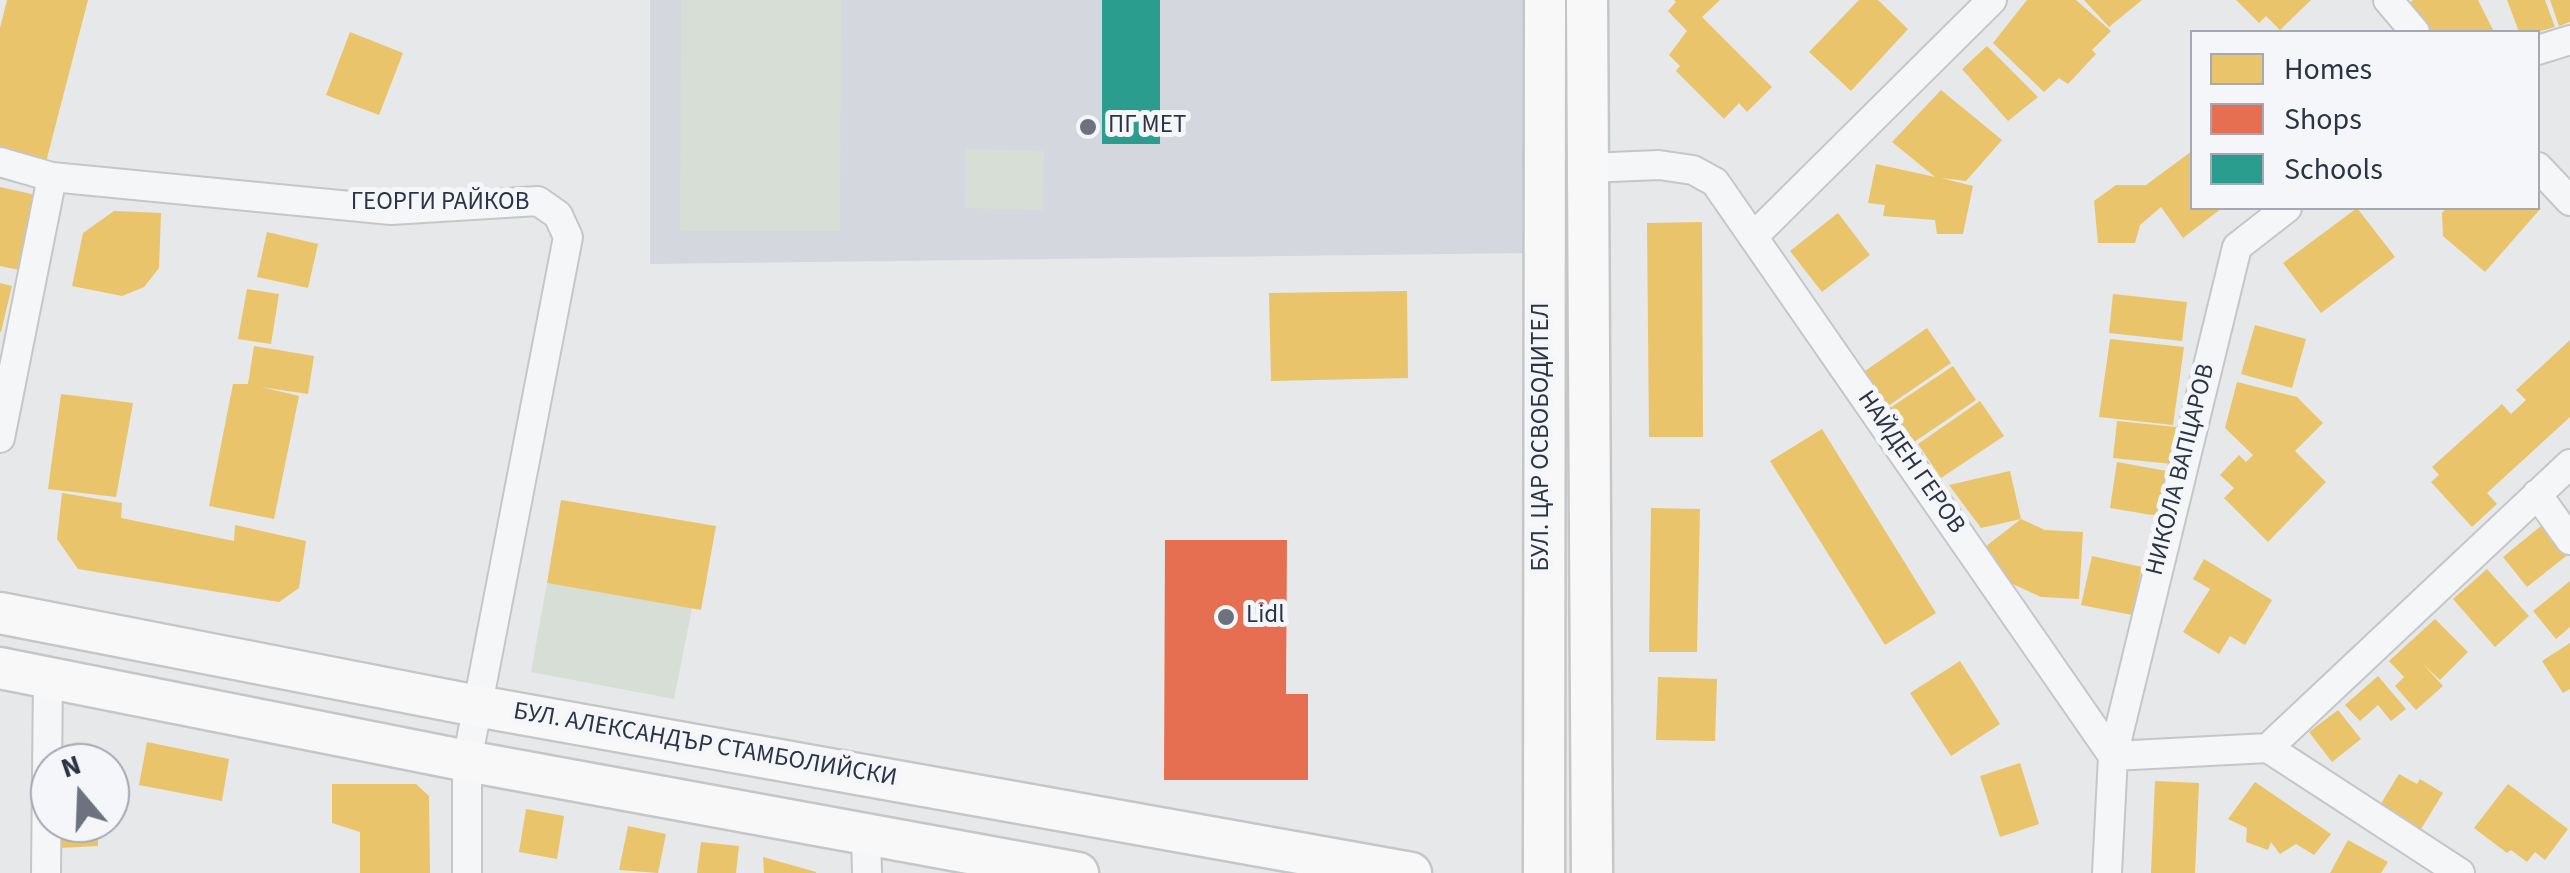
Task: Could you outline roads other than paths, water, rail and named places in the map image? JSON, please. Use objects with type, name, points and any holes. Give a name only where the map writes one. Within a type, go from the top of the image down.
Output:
[{"type":"street","name":"БУЛ. ЦАР ОСВОБОДИТЕЛ","points":[[1544,873],[1545,0]]},
{"type":"street","name":"БУЛ. ЦАР ОСВОБОДИТЕЛ","points":[[1587,0],[1592,873]]},
{"type":"street","points":[[1754,237],[1992,0]]},
{"type":"street","points":[[2388,0],[2413,30]]},
{"type":"street","points":[[2540,49],[2570,40]]},
{"type":"street","name":"ГЕОРГИ РАЙКОВ","points":[[0,162],[52,177],[391,210],[538,201],[558,215],[568,237],[468,761],[468,873]]},
{"type":"street","name":"НАЙДЕН ГЕРОВ","points":[[1588,168],[1659,165],[1693,170],[1714,182],[2113,756]]},
{"type":"street","points":[[2540,169],[2570,201]]},
{"type":"street","points":[[0,438],[52,177]]},
{"type":"street","name":"НИКОЛА ВАПЦАРОВ","points":[[2113,756],[2237,246],[2284,210]]},
{"type":"street","points":[[2268,748],[2570,464]]},
{"type":"street","points":[[2537,494],[2570,540]]},
{"type":"street","name":"БУЛ. АЛЕКСАНДЪР СТАМБОЛИЙСКИ","points":[[0,614],[477,706],[1411,873]]},
{"type":"street","points":[[0,668],[468,761],[867,854],[1078,873]]},
{"type":"street","points":[[46,873],[48,678]]},
{"type":"street","points":[[2107,873],[2113,756],[2268,748],[2460,873]]},
{"type":"place","name":"ПГ МЕТ","points":[[1088,127]]},
{"type":"place","name":"Lidl","points":[[1226,617]]}]
